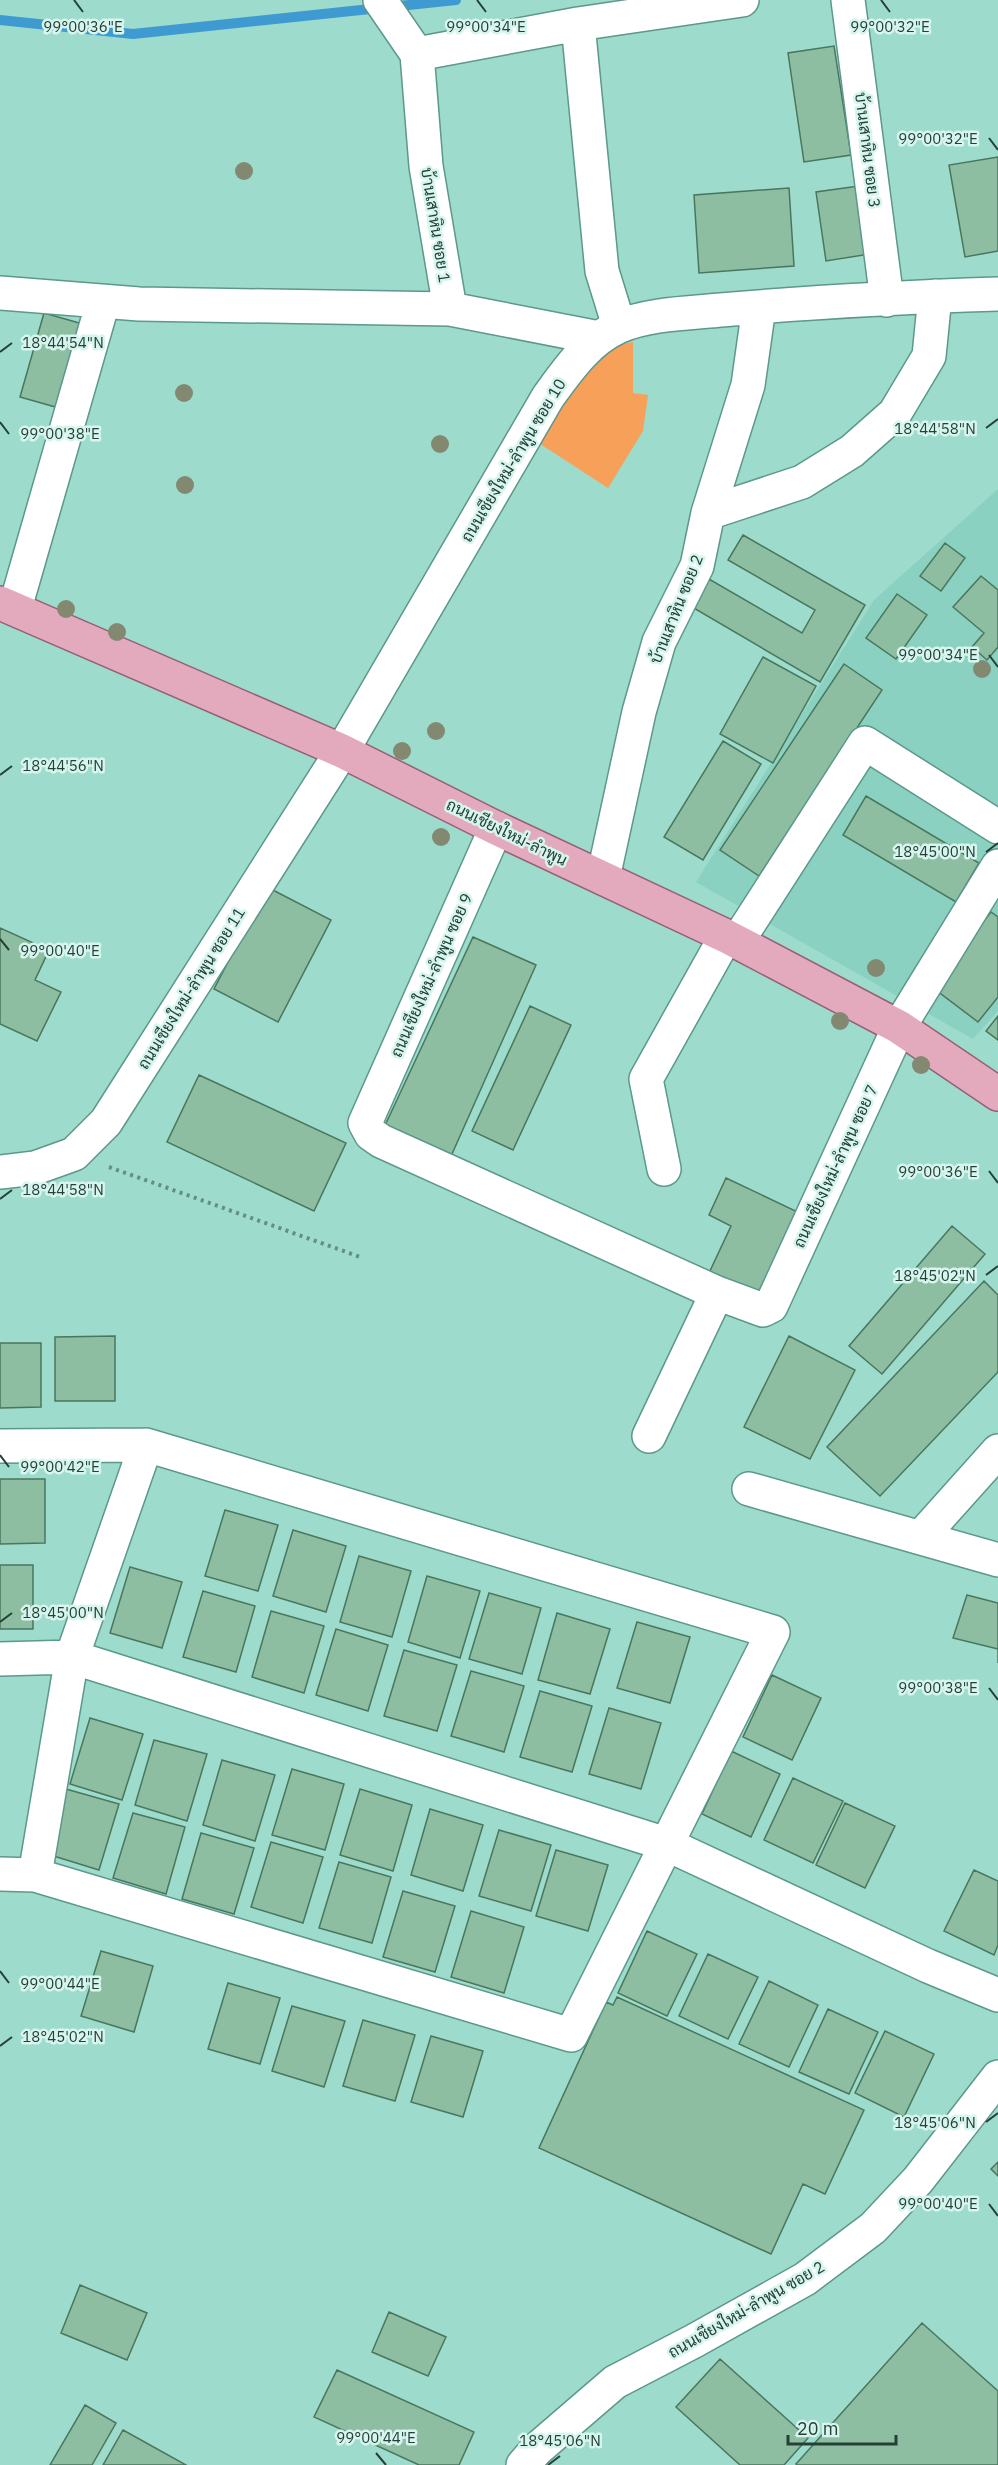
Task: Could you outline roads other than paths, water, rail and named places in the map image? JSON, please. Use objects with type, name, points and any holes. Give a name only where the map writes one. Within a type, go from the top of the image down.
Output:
[{"type":"main road","name":"ถนนเชียงใหม่-ลำพูน","points":[[8,605],[342,751],[496,828],[731,939],[899,1027],[998,1094]]},
{"type":"street","name":"บ้านเสาหิน ซอย 1","points":[[380,0],[417,54],[426,166],[450,309]]},
{"type":"street","points":[[417,54],[578,24],[742,0]]},
{"type":"street","name":"บ้านเสาหิน ซอย 3","points":[[848,0],[887,300]]},
{"type":"street","points":[[578,24],[609,332]]},
{"type":"street","points":[[0,293],[103,302],[175,305],[450,309],[609,332],[661,316],[759,307],[998,294]]},
{"type":"street","points":[[708,513],[802,482],[852,451],[895,413],[929,356],[934,296]]},
{"type":"street","points":[[8,605],[103,302]]},
{"type":"street","name":"บ้านเสาหิน ซอย 2","points":[[603,878],[639,712],[653,662],[659,642],[697,566],[708,513],[748,385],[759,307]]},
{"type":"street","name":"ถนนเชียงใหม่-ลำพูน ซอย 10","points":[[342,751],[548,397],[573,363],[609,332]]},
{"type":"street","points":[[664,1169],[646,1079],[731,939],[865,743],[998,827]]},
{"type":"street","name":"ถนนเชียงใหม่-ลำพูน ซอย 11","points":[[0,1172],[34,1168],[74,1154],[106,1122],[342,751]]},
{"type":"street","name":"ถนนเชียงใหม่-ลำพูน ซอย 9","points":[[496,828],[365,1123],[371,1134],[381,1141],[717,1293]]},
{"type":"street","name":"ถนนเชียงใหม่-ลำพูน ซอย 7","points":[[717,1293],[763,1310],[771,1306],[899,1027],[998,866]]},
{"type":"street","points":[[649,1436],[717,1293]]},
{"type":"street","points":[[0,1446],[146,1445],[773,1632],[571,2035],[35,1875],[0,1874]]},
{"type":"street","points":[[35,1875],[72,1657],[146,1445]]},
{"type":"street","points":[[921,1537],[998,1451]]},
{"type":"street","points":[[749,1489],[998,1560]]},
{"type":"street","points":[[0,1659],[72,1657],[666,1844],[928,1966],[998,1995]]},
{"type":"street","name":"ถนนเชียงใหม่-ลำพูน ซอย 2","points":[[536,2460],[615,2382],[694,2342],[805,2279],[873,2228],[918,2180],[996,2083]]},
{"type":"waterway","points":[[0,20],[133,34],[456,0]]}]
